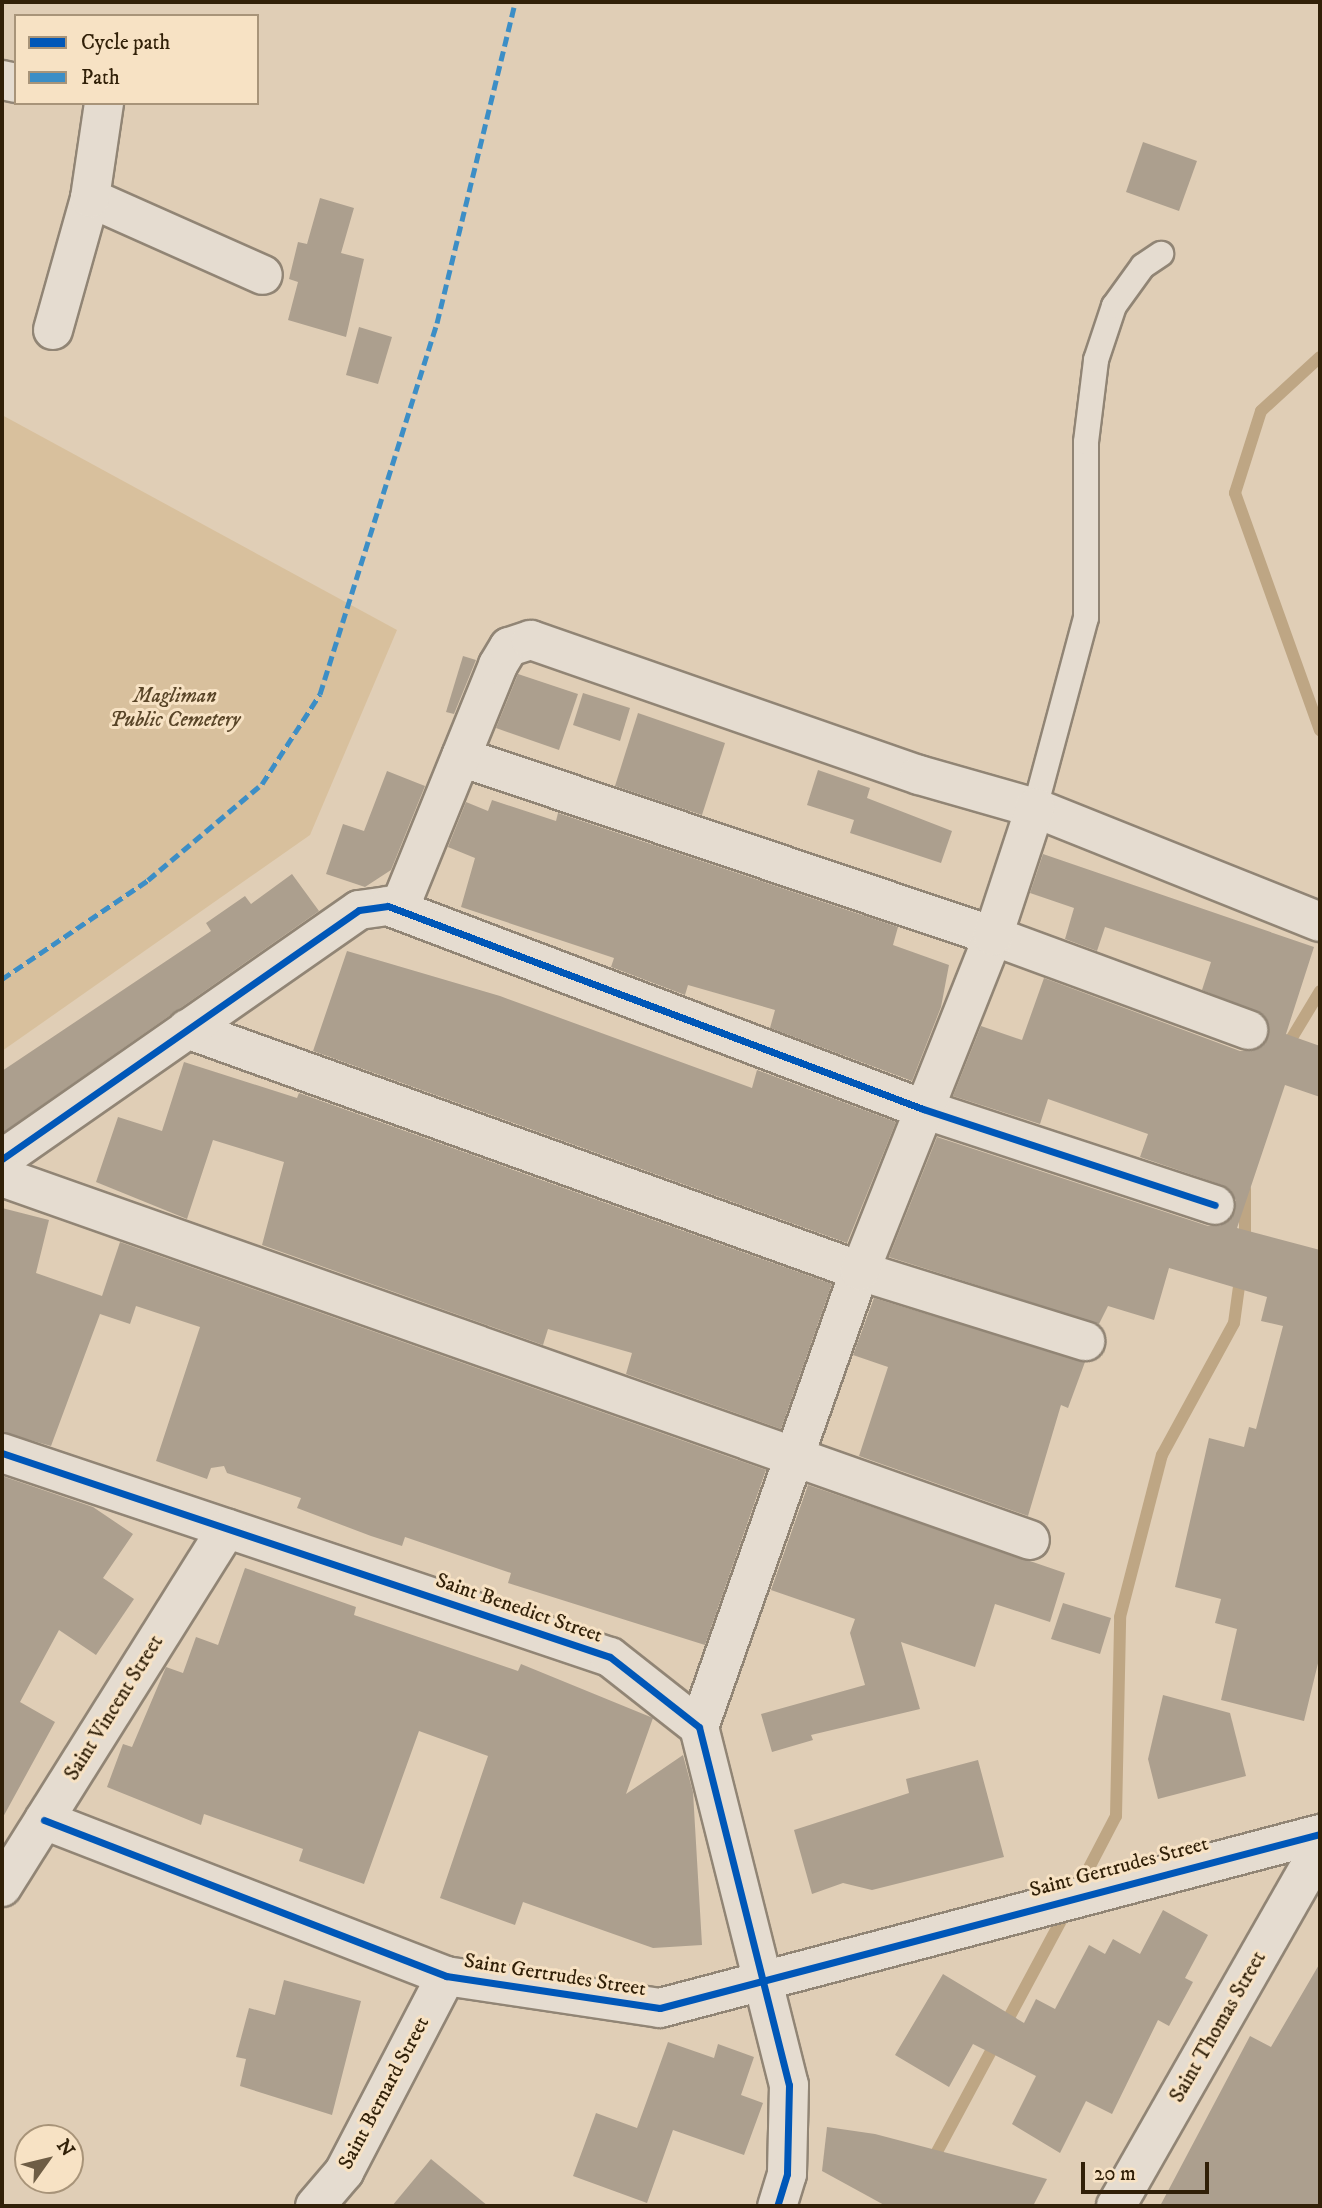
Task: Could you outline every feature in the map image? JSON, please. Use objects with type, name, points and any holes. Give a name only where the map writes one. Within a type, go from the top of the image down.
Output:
[{"type":"street","points":[[53,330],[90,198],[104,105]]},
{"type":"street","points":[[90,198],[263,275]]},
{"type":"street","points":[[399,909],[509,647],[530,640],[919,775],[1035,808],[1320,922]]},
{"type":"street","points":[[461,757],[993,936],[1248,1030]]},
{"type":"street","points":[[777,2206],[787,2174],[789,2085],[699,1727],[797,1456],[860,1271],[993,936],[1035,808]]},
{"type":"street","points":[[2,1159],[359,910],[399,909],[923,1109],[1215,1205]]},
{"type":"street","points":[[187,1029],[860,1271],[1085,1341]]},
{"type":"street","points":[[2,1177],[1030,1540]]},
{"type":"street","name":"Saint Benedict Street","points":[[2,1453],[610,1657],[699,1727]]},
{"type":"street","name":"Saint Vincent Street","points":[[2,1886],[227,1529]]},
{"type":"street","name":"Saint Gertrudes Street","points":[[44,1820],[446,1976],[660,2008],[765,1983],[968,1925],[1320,1834]]},
{"type":"street","name":"Saint Thomas Street","points":[[1116,2206],[1320,1849]]},
{"type":"street","name":"Saint Bernard Street","points":[[315,2206],[344,2172],[446,1976]]},
{"type":"lane","points":[[1035,808],[1086,618],[1086,442],[1096,360],[1114,306],[1143,266],[1161,254]]},
{"type":"green space","name":"Magliman Public Cemetery","points":[[2,415],[397,630],[310,835],[2,1051]]},
{"type":"building","points":[[1143,142],[1197,161],[1179,211],[1126,192]]},
{"type":"building","points":[[320,198],[354,208],[341,253],[364,259],[346,337],[288,320],[298,282],[289,279],[298,242],[307,244]]},
{"type":"building","points":[[359,327],[392,337],[378,384],[346,375]]},
{"type":"building","points":[[463,656],[476,660],[454,714],[446,712]]},
{"type":"building","points":[[518,674],[578,694],[559,750],[496,728]]},
{"type":"building","points":[[583,693],[630,708],[620,741],[573,725]]},
{"type":"building","points":[[638,713],[725,743],[702,815],[615,786]]},
{"type":"building","points":[[818,770],[870,788],[867,798],[952,831],[941,863],[850,833],[854,820],[807,805]]},
{"type":"building","points":[[387,771],[425,786],[391,870],[365,887],[326,874],[343,824],[364,831]]},
{"type":"building","points":[[492,800],[556,821],[558,813],[898,927],[893,945],[949,965],[941,1007],[912,1081],[770,1028],[775,1010],[688,985],[685,995],[611,967],[614,958],[461,907],[475,858],[448,847],[466,802],[488,811]]},
{"type":"building","points":[[1043,854],[1314,947],[1286,1034],[1320,1046],[1320,1097],[1285,1085],[1237,1228],[1320,1250],[1320,1655],[1304,1721],[1221,1700],[1237,1629],[1215,1623],[1221,1599],[1175,1587],[1209,1438],[1244,1447],[1249,1427],[1256,1429],[1283,1326],[1261,1321],[1267,1297],[1169,1268],[1154,1320],[1108,1306],[1099,1324],[889,1257],[937,1137],[1208,1226],[1220,1226],[1235,1212],[1236,1200],[1222,1185],[1140,1157],[1148,1134],[1048,1099],[1040,1124],[953,1096],[981,1026],[1022,1040],[1044,978],[1240,1051],[1252,1051],[1268,1038],[1264,1016],[1202,990],[1211,962],[1105,927],[1097,951],[1065,939],[1074,908],[1030,893]]},
{"type":"building","points":[[292,874],[319,911],[2,1133],[2,1071],[211,931],[206,923],[245,896],[251,904]]},
{"type":"building","points":[[347,951],[500,996],[752,1088],[757,1070],[896,1122],[847,1243],[313,1051]]},
{"type":"building","points":[[184,1062],[297,1098],[299,1093],[832,1284],[781,1429],[626,1374],[632,1353],[548,1329],[543,1345],[262,1245],[284,1162],[213,1140],[187,1219],[96,1182],[118,1117],[162,1131]]},
{"type":"building","points":[[2,1208],[49,1220],[36,1273],[102,1296],[120,1242],[766,1470],[705,1645],[508,1583],[511,1573],[405,1537],[402,1546],[371,1536],[297,1508],[301,1498],[227,1473],[224,1466],[211,1468],[207,1479],[156,1461],[200,1327],[136,1306],[130,1324],[100,1314],[51,1446],[2,1432]]},
{"type":"building","points":[[874,1298],[1085,1362],[1068,1408],[1061,1405],[1028,1516],[859,1456],[888,1367],[853,1355]]},
{"type":"building","points":[[2,1476],[93,1507],[133,1534],[103,1578],[134,1599],[96,1655],[59,1630],[20,1702],[55,1722],[2,1819]]},
{"type":"building","points":[[808,1485],[1065,1573],[1050,1622],[995,1604],[975,1667],[901,1642],[920,1709],[811,1735],[813,1740],[772,1752],[761,1714],[865,1685],[850,1633],[855,1619],[771,1590]]},
{"type":"building","points":[[245,1568],[356,1607],[354,1615],[518,1671],[521,1664],[653,1718],[626,1794],[683,1755],[693,1792],[702,1945],[653,1948],[523,1902],[515,1925],[440,1898],[488,1756],[419,1731],[364,1884],[299,1861],[303,1849],[204,1814],[201,1825],[107,1787],[123,1744],[132,1747],[166,1667],[183,1673],[196,1637],[218,1645]]},
{"type":"building","points":[[1063,1603],[1111,1618],[1100,1654],[1051,1639]]},
{"type":"building","points":[[1163,1695],[1230,1713],[1246,1776],[1158,1799],[1148,1759]]},
{"type":"building","points":[[978,1760],[1004,1857],[872,1890],[843,1883],[812,1894],[794,1830],[909,1793],[906,1779]]},
{"type":"building","points":[[1163,1910],[1208,1935],[1185,1978],[1193,1982],[1169,2026],[1158,2020],[1112,2114],[1086,2101],[1060,2153],[1012,2124],[1036,2076],[973,2044],[949,2087],[895,2055],[943,1974],[1024,2023],[1036,1999],[1055,2009],[1089,1945],[1105,1954],[1113,1939],[1140,1954]]},
{"type":"building","points":[[1320,1963],[1320,2206],[1160,2206],[1250,2036],[1271,2047]]},
{"type":"building","points":[[284,1980],[361,2001],[332,2115],[240,2086],[246,2059],[236,2057],[249,2008],[275,2015]]},
{"type":"building","points":[[668,2042],[714,2058],[718,2044],[754,2057],[741,2095],[763,2103],[744,2155],[673,2130],[647,2203],[573,2176],[596,2113],[637,2128]]},
{"type":"building","points":[[827,2127],[875,2134],[1047,2179],[1033,2206],[886,2206],[822,2171]]},
{"type":"building","points":[[431,2159],[488,2206],[392,2206]]},
{"type":"waterway","points":[[1320,357],[1261,411],[1235,493],[1320,730]]},
{"type":"waterway","points":[[1284,1051],[1320,991]]},
{"type":"waterway","points":[[1245,1189],[1245,1247]]},
{"type":"waterway","points":[[1078,1889],[1116,1816],[1120,1617],[1162,1455],[1234,1323],[1241,1272]]},
{"type":"waterway","points":[[931,2163],[1068,1908]]},
{"type":"marked path","points":[[2,979],[148,880],[262,784],[320,694],[437,323],[515,2]]},
{"type":"cycle path","points":[[2,1159],[359,910],[388,906],[923,1109],[1215,1205]]},
{"type":"cycle path","points":[[2,1453],[610,1657],[699,1727],[789,2085],[787,2174],[777,2206]]},
{"type":"cycle path","points":[[44,1820],[446,1976],[660,2008],[1320,1834]]}]
